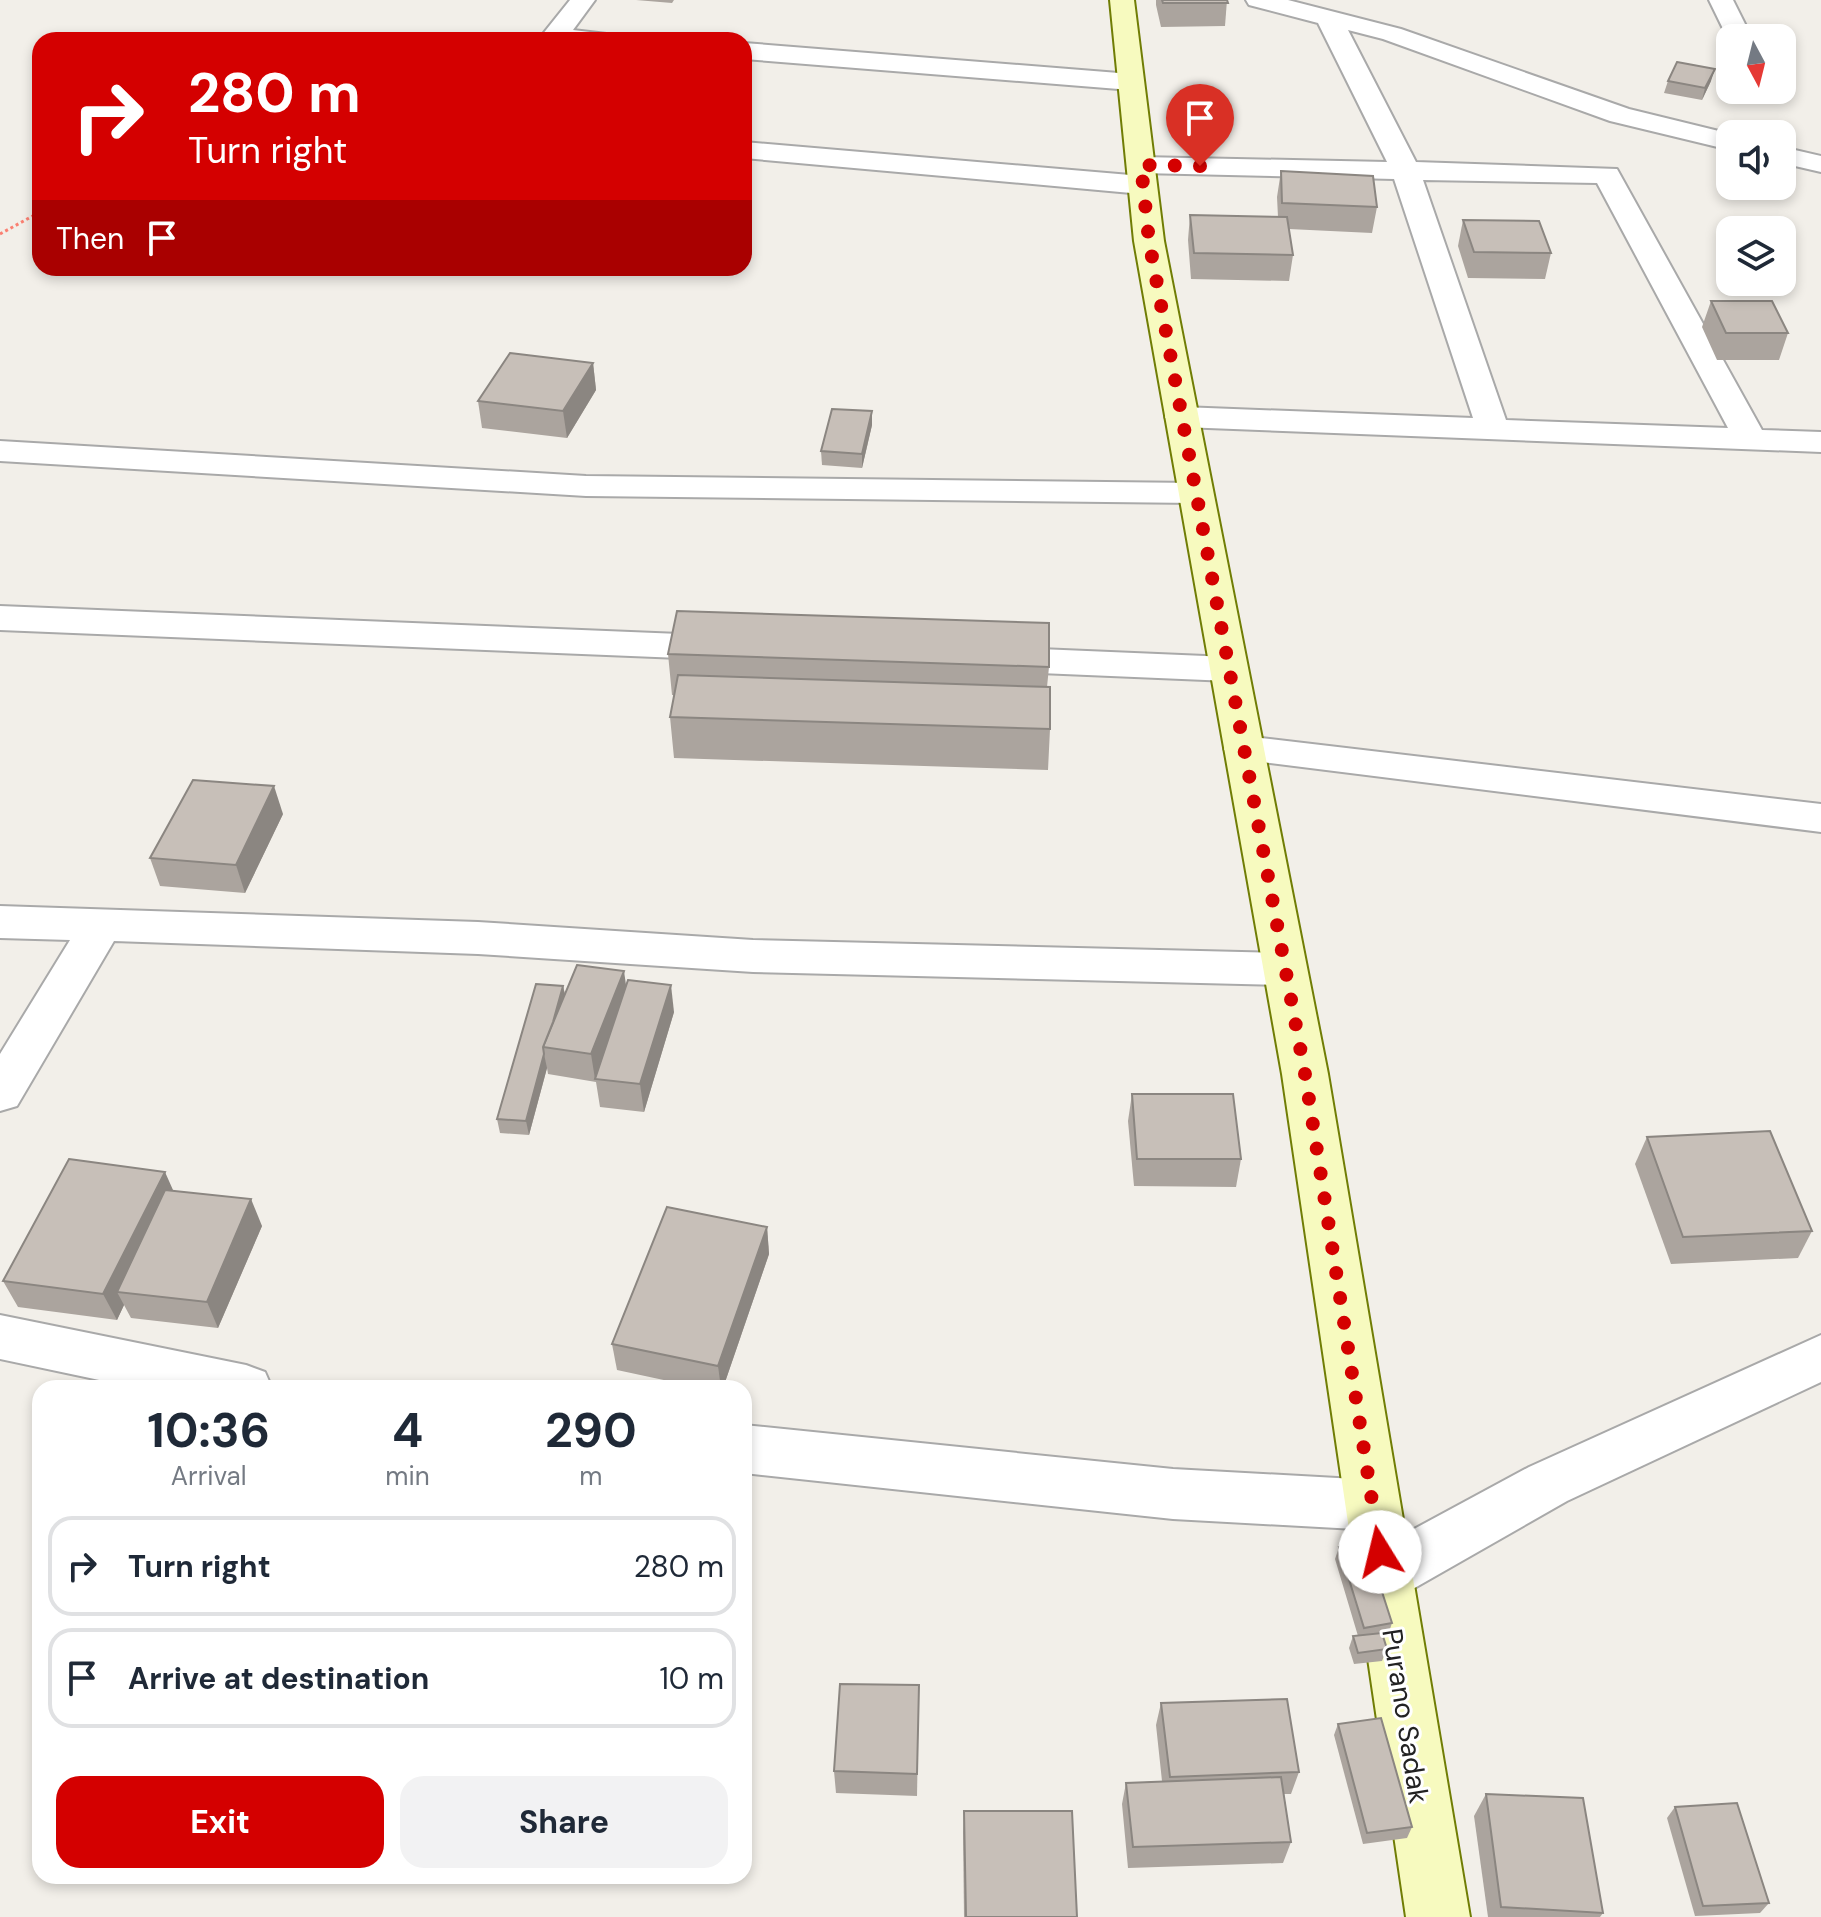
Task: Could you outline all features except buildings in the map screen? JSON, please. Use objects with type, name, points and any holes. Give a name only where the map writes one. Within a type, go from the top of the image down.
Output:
[{"type":"main road","name":"Purano Sadak","points":[[1122,0],[1149,241],[1307,1090],[1438,1917]]},
{"type":"street","points":[[557,32],[583,0]]},
{"type":"street","points":[[1258,0],[1329,19],[1393,23],[1620,115],[1716,139]]},
{"type":"street","points":[[1721,0],[1732,24]]},
{"type":"street","points":[[1329,19],[1406,171],[1493,429]]},
{"type":"street","points":[[752,52],[1131,82]]},
{"type":"street","points":[[752,151],[1142,175],[1406,171],[1607,175],[1751,440]]},
{"type":"street","points":[[1796,158],[1821,164]]},
{"type":"street","points":[[1182,417],[1821,442]]},
{"type":"street","points":[[0,451],[586,486],[1196,493]]},
{"type":"street","points":[[0,618],[766,650]]},
{"type":"street","points":[[957,658],[1229,669]]},
{"type":"street","points":[[1244,749],[1821,818]]},
{"type":"street","points":[[0,922],[478,938],[753,956],[1285,969]]},
{"type":"street","points":[[0,1093],[101,926]]},
{"type":"street","points":[[0,1337],[207,1380]]},
{"type":"street","points":[[1384,1575],[1548,1484],[1821,1357]]},
{"type":"street","points":[[752,1450],[1173,1494],[1373,1505]]},
{"type":"path","points":[[0,234],[32,216]]},
{"type":"route","points":[[1200,166],[1141,165],[1149,241],[1305,1074],[1380,1552]]}]
